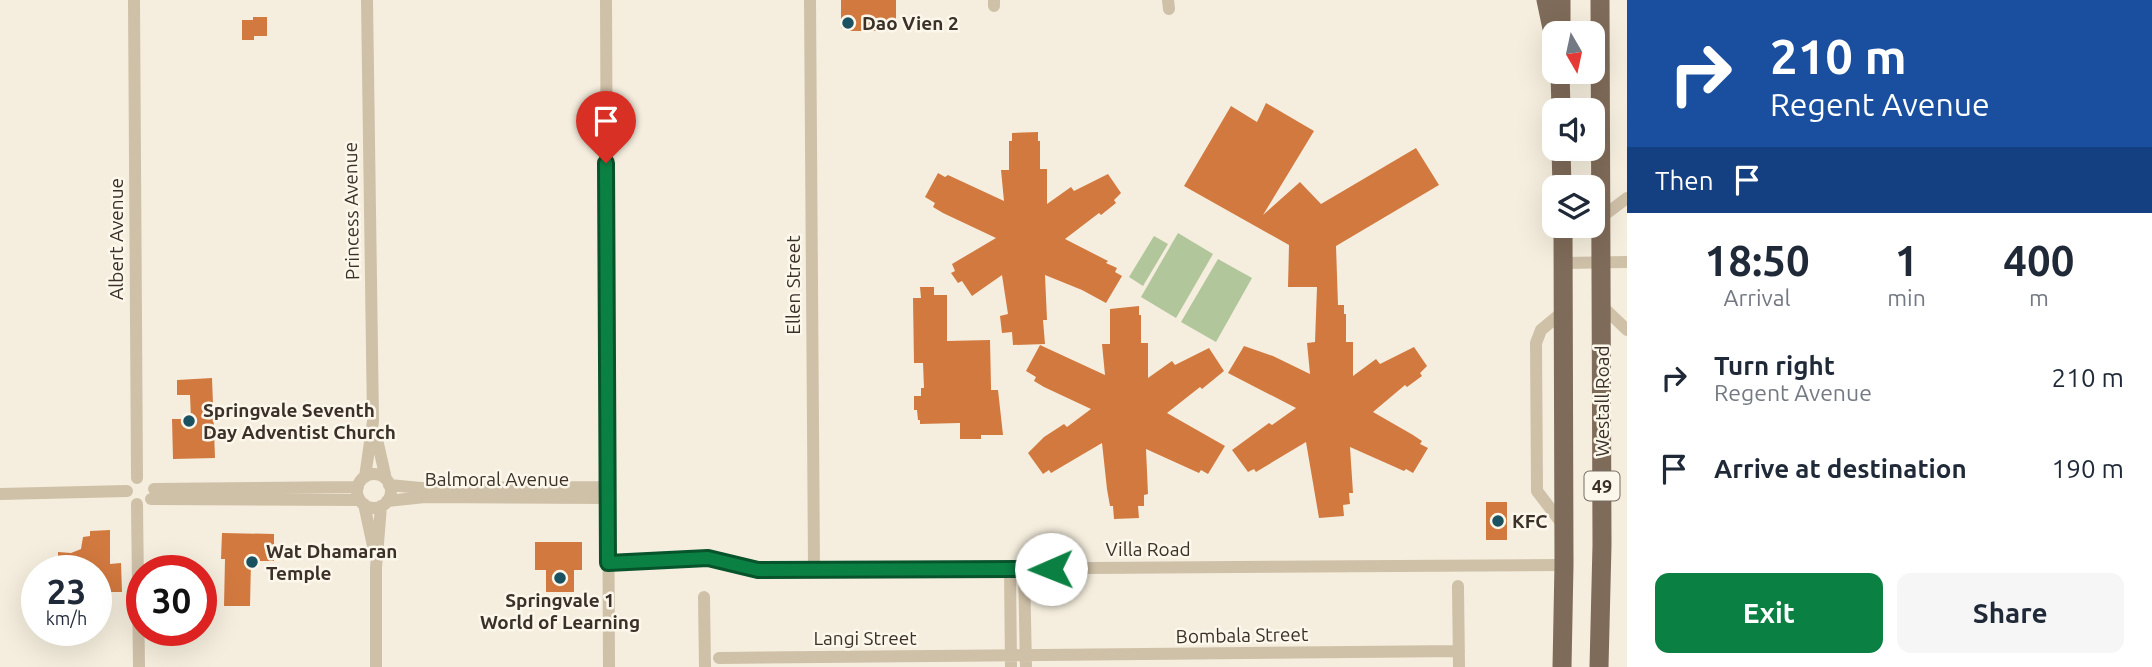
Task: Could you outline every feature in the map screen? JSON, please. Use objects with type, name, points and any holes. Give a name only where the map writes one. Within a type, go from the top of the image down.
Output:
[{"type":"main road","points":[[1546,0],[1550,21]]},
{"type":"main road","points":[[1561,0],[1561,21]]},
{"type":"main road","name":"Westall Road","points":[[1600,175],[1603,4]]},
{"type":"main road","name":"Westall Road","points":[[1562,667],[1563,238]]},
{"type":"main road","name":"Westall Road","points":[[1599,667],[1602,545],[1600,238]]},
{"type":"street","name":"Albert Avenue","points":[[134,0],[137,478]]},
{"type":"street","name":"Princess Avenue","points":[[367,0],[373,421],[362,492],[376,568]]},
{"type":"street","points":[[606,0],[609,667]]},
{"type":"street","name":"Ellen Street","points":[[810,0],[814,570]]},
{"type":"street","points":[[1605,215],[1627,198]]},
{"type":"street","points":[[1563,263],[1627,262]]},
{"type":"street","points":[[1601,305],[1627,330]]},
{"type":"street","points":[[1564,311],[1541,330],[1536,343],[1537,491],[1564,526]]},
{"type":"street","name":"Princess Avenue","points":[[373,421],[388,482]]},
{"type":"street","points":[[153,494],[362,492],[376,475],[388,482],[391,494],[384,504],[372,508],[362,492]]},
{"type":"street","points":[[137,478],[148,479],[153,494],[145,504],[137,504],[130,499],[127,491],[130,483],[137,478]]},
{"type":"street","name":"Balmoral Avenue","points":[[388,482],[421,488],[607,493]]},
{"type":"street","points":[[0,494],[127,491]]},
{"type":"street","name":"Balmoral Avenue","points":[[384,504],[425,497],[607,493]]},
{"type":"street","points":[[137,504],[139,667]]},
{"type":"street","name":"Princess Avenue","points":[[376,667],[376,568],[384,504]]},
{"type":"street","name":"Villa Road","points":[[608,563],[708,558],[758,570],[1564,565]]},
{"type":"street","points":[[1010,569],[1012,662]]},
{"type":"street","points":[[1024,569],[1026,661]]},
{"type":"street","points":[[1458,586],[1459,667]]},
{"type":"street","points":[[704,597],[705,667]]},
{"type":"street","name":"Bombala Street","points":[[1012,662],[1459,651]]},
{"type":"street","name":"Langi Street","points":[[719,658],[1012,662]]},
{"type":"green space","points":[[1178,233],[1213,254],[1176,318],[1141,297]]},
{"type":"green space","points":[[1154,236],[1168,244],[1143,286],[1129,277]]},
{"type":"green space","points":[[1218,259],[1252,278],[1216,342],[1181,322]]},
{"type":"building","points":[[841,0],[896,0],[896,26],[892,31],[848,31],[841,28]]},
{"type":"building","points":[[253,17],[267,17],[267,36],[242,40],[242,20],[253,20]]},
{"type":"building","points":[[1266,103],[1314,131],[1263,215],[1300,182],[1321,204],[1416,148],[1439,185],[1336,246],[1338,305],[1344,305],[1346,314],[1346,342],[1353,342],[1353,376],[1376,359],[1380,364],[1414,347],[1427,366],[1420,373],[1422,376],[1407,387],[1405,385],[1373,412],[1413,435],[1422,441],[1420,444],[1428,448],[1413,473],[1350,447],[1353,493],[1349,493],[1350,504],[1343,505],[1344,516],[1319,518],[1306,442],[1256,472],[1254,469],[1248,472],[1232,450],[1269,423],[1272,425],[1296,408],[1228,373],[1244,346],[1273,356],[1310,374],[1307,343],[1315,342],[1317,287],[1288,287],[1289,245],[1184,186],[1231,106],[1257,122]]},
{"type":"building","points":[[1038,132],[1040,169],[1047,169],[1047,204],[1071,187],[1074,191],[1108,174],[1121,193],[1114,200],[1116,203],[1065,239],[1108,261],[1106,263],[1117,268],[1115,272],[1122,276],[1106,303],[1045,275],[1045,344],[1013,345],[1012,332],[1002,333],[1000,316],[1008,314],[1002,275],[972,296],[962,281],[958,283],[951,273],[955,271],[952,264],[996,238],[943,213],[933,207],[935,203],[925,197],[938,173],[1004,201],[1001,170],[1009,170],[1009,141],[1012,141],[1012,133]]},
{"type":"building","points":[[920,287],[934,287],[934,295],[947,295],[947,341],[990,340],[991,390],[998,390],[1003,435],[960,439],[960,423],[920,424],[917,410],[914,410],[914,396],[921,396],[921,388],[924,388],[923,363],[914,363],[913,298],[921,298]]},
{"type":"building","points":[[1139,306],[1141,343],[1148,343],[1148,378],[1172,361],[1175,365],[1209,348],[1224,371],[1167,413],[1225,446],[1208,474],[1201,470],[1199,473],[1146,449],[1148,494],[1144,495],[1144,506],[1138,506],[1139,518],[1114,519],[1107,489],[1102,443],[1051,473],[1049,470],[1043,474],[1028,453],[1044,437],[1064,424],[1067,427],[1091,409],[1044,387],[1034,381],[1036,377],[1026,371],[1040,345],[1105,375],[1102,344],[1110,344],[1110,309]]},
{"type":"building","points":[[212,378],[215,458],[173,459],[172,419],[191,419],[190,395],[177,395],[177,380]]},
{"type":"building","points":[[1486,502],[1507,502],[1507,540],[1486,540]]},
{"type":"building","points":[[110,530],[110,555],[58,555],[58,552],[71,553],[81,549],[83,537],[90,536],[90,531]]},
{"type":"building","points":[[222,533],[274,534],[274,561],[251,561],[250,606],[224,606],[225,559],[221,559]]},
{"type":"building","points":[[535,542],[582,542],[582,570],[574,570],[574,592],[546,592],[546,570],[535,570]]},
{"type":"building","points":[[121,563],[122,592],[112,592],[112,564]]},
{"type":"place","name":"Dao Vien 2","points":[[848,23]]},
{"type":"place","name":"Springvale Seventh Day Adventist Church","points":[[189,421]]},
{"type":"place","name":"KFC","points":[[1498,521]]},
{"type":"place","name":"Wat Dhamaran Temple","points":[[252,562]]},
{"type":"place","name":"Springvale 1 World of Learning","points":[[560,578]]},
{"type":"route","points":[[606,163],[608,563],[708,558],[758,570],[1051,569]]}]
